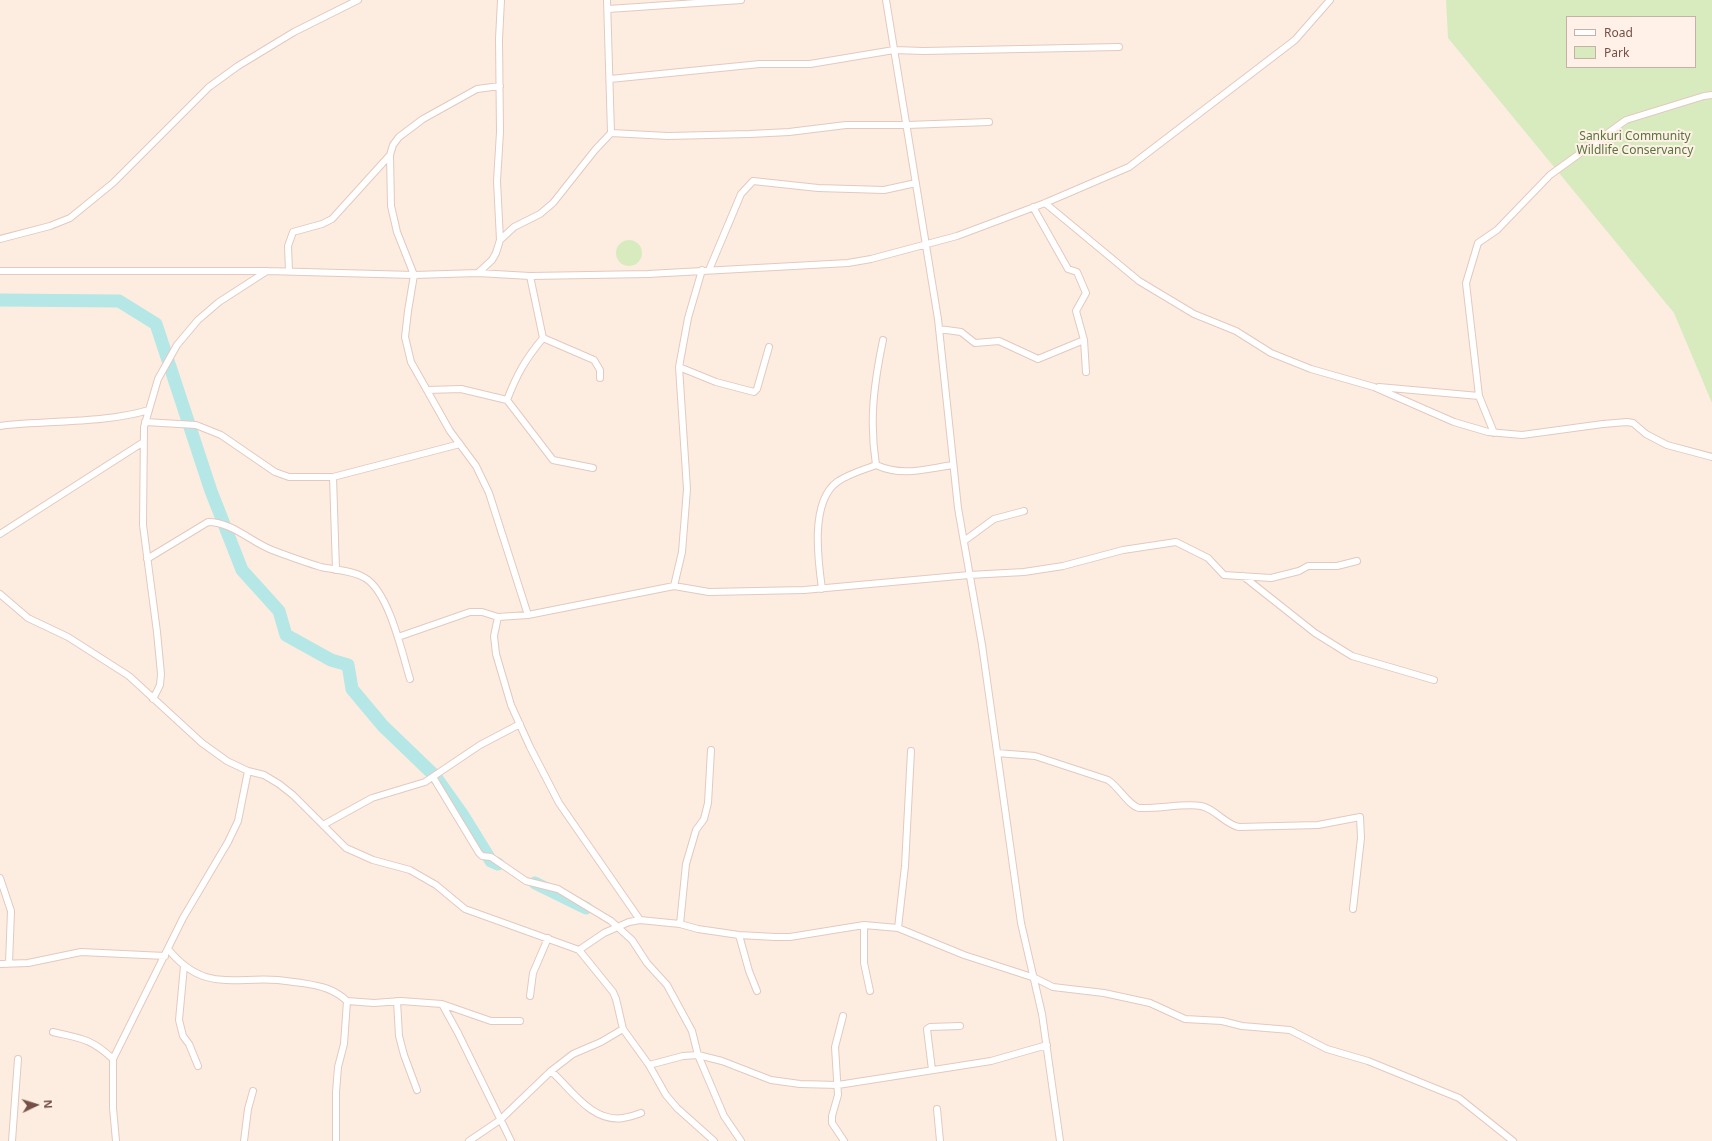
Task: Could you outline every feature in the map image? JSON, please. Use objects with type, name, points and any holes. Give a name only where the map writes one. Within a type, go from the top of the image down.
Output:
[{"type":"street","points":[[0,239],[50,226],[70,218],[113,184],[209,87],[238,66],[294,32],[358,0]]},
{"type":"street","points":[[478,273],[492,260],[500,240],[497,181],[501,0]]},
{"type":"street","points":[[500,240],[514,227],[540,214],[553,203],[595,150],[612,133],[608,10],[606,0]]},
{"type":"street","points":[[608,10],[741,0]]},
{"type":"street","points":[[886,0],[939,329],[953,465],[969,575],[982,645],[1021,923],[1035,978],[1047,1046],[1060,1141]]},
{"type":"street","points":[[0,271],[289,271],[414,275],[478,273],[530,276],[648,274],[848,263],[926,245],[957,236],[1033,208],[1129,167],[1294,40],[1330,0]]},
{"type":"street","points":[[610,79],[760,64],[810,64],[894,50],[924,51],[1119,47]]},
{"type":"street","points":[[500,86],[477,89],[423,119],[399,137],[393,145],[390,155],[393,219],[414,275],[406,336],[411,362],[460,444],[476,466],[489,493],[528,615]]},
{"type":"street","points":[[1494,433],[1480,396],[1466,283],[1478,244],[1497,230],[1550,175],[1626,120],[1704,96],[1712,95]]},
{"type":"street","points":[[612,133],[668,136],[728,135],[789,132],[846,125],[907,125],[989,122]]},
{"type":"street","points":[[289,271],[288,246],[293,232],[322,224],[332,219],[390,155]]},
{"type":"street","points":[[709,270],[714,255],[741,194],[753,181],[818,188],[884,190],[916,183]]},
{"type":"street","points":[[1045,203],[1139,281],[1194,314],[1236,331],[1271,353],[1311,369],[1374,387],[1454,422],[1494,433],[1522,435],[1627,422],[1633,423],[1646,434],[1667,445],[1712,457]]},
{"type":"street","points":[[1033,208],[1068,269],[1077,272],[1086,293],[1076,311],[1084,340],[1086,372]]},
{"type":"street","points":[[674,586],[682,552],[687,489],[679,367],[688,318],[702,270]]},
{"type":"street","points":[[153,699],[160,685],[161,674],[143,525],[144,493],[142,443],[145,422],[158,379],[177,345],[198,320],[219,302],[267,271]]},
{"type":"street","points":[[530,276],[543,338]]},
{"type":"street","points":[[939,329],[961,332],[975,343],[999,341],[1038,359],[1084,340]]},
{"type":"street","points":[[543,338],[594,360],[600,370],[600,378]]},
{"type":"street","points":[[507,400],[517,373],[528,356],[543,338]]},
{"type":"street","points":[[876,465],[872,425],[874,384],[882,340]]},
{"type":"street","points":[[679,367],[716,382],[754,392],[758,389],[769,347]]},
{"type":"street","points":[[1374,387],[1480,396]]},
{"type":"street","points":[[427,390],[461,389],[507,400],[553,460],[593,468]]},
{"type":"street","points":[[0,426],[76,422],[134,414],[149,410]]},
{"type":"street","points":[[145,422],[196,425],[221,435],[275,472],[289,477],[333,477],[460,444]]},
{"type":"street","points":[[0,534],[142,443]]},
{"type":"street","points":[[822,588],[818,555],[818,530],[823,504],[828,492],[836,483],[844,478],[876,465],[889,471],[900,472],[953,465]]},
{"type":"street","points":[[333,477],[336,570]]},
{"type":"street","points":[[964,541],[994,519],[1024,511]]},
{"type":"street","points":[[147,559],[208,522],[213,522],[233,529],[270,549],[319,566],[360,575],[369,581],[388,610],[398,637],[410,679]]},
{"type":"street","points":[[398,637],[470,612],[482,612],[498,617],[528,615],[674,586],[709,592],[822,588],[1039,570],[1063,566],[1123,550],[1176,542],[1208,558],[1224,575],[1271,578],[1299,571],[1308,566],[1337,566],[1357,561]]},
{"type":"street","points":[[1243,576],[1315,633],[1352,656],[1434,680]]},
{"type":"street","points":[[0,594],[28,618],[68,637],[129,676],[202,743],[227,761],[248,771],[264,775],[279,784],[293,795],[346,848],[373,860],[410,870],[436,885],[465,909],[497,922],[548,938],[579,950],[613,992],[623,1029],[649,1065],[666,1095],[677,1108],[714,1141]]},
{"type":"street","points":[[498,617],[494,636],[496,654],[511,705],[559,803],[640,920]]},
{"type":"street","points":[[323,825],[372,798],[415,786],[433,777],[480,745],[520,724]]},
{"type":"street","points":[[680,924],[686,864],[696,830],[704,819],[708,803],[711,750]]},
{"type":"street","points":[[898,928],[905,866],[910,751]]},
{"type":"street","points":[[997,753],[1035,756],[1108,780],[1117,786],[1134,807],[1201,806],[1215,813],[1230,825],[1239,827],[1318,825],[1360,817],[1361,838],[1353,909]]},
{"type":"street","points":[[116,1141],[113,1108],[113,1059],[183,918],[228,842],[238,821],[248,771]]},
{"type":"street","points":[[433,777],[478,853],[482,856],[491,856],[526,881],[558,889],[611,920],[632,940],[647,963],[667,984],[692,1031],[698,1055],[724,1116],[741,1141]]},
{"type":"street","points":[[0,878],[11,912],[9,963]]},
{"type":"street","points":[[579,950],[604,933],[629,922],[640,920],[680,924],[698,929],[739,935],[790,937],[864,925],[898,928],[964,955],[1035,978],[1053,987],[1104,993],[1150,1003],[1186,1019],[1222,1021],[1242,1026],[1290,1030],[1327,1048],[1368,1061],[1459,1098],[1513,1141]]},
{"type":"street","points":[[864,925],[864,963],[870,991]]},
{"type":"street","points":[[739,935],[749,971],[757,991]]},
{"type":"street","points":[[530,996],[533,973],[548,938]]},
{"type":"street","points":[[168,949],[184,966],[200,975],[225,981],[277,980],[324,986],[335,991],[347,1001],[374,1003],[397,1001],[442,1004],[491,1021],[520,1021]]},
{"type":"street","points":[[0,964],[28,963],[81,952],[165,956]]},
{"type":"street","points":[[184,966],[179,1020],[183,1036],[189,1044],[198,1066]]},
{"type":"street","points":[[336,1141],[336,1092],[339,1063],[344,1044],[347,1001]]},
{"type":"street","points":[[397,1001],[399,1036],[404,1055],[417,1090]]},
{"type":"street","points":[[442,1004],[458,1033],[511,1141]]},
{"type":"street","points":[[843,1016],[835,1047],[838,1095],[833,1110],[832,1123],[844,1141]]},
{"type":"street","points":[[932,1070],[927,1029],[930,1027],[960,1026]]},
{"type":"street","points":[[469,1141],[500,1120],[551,1071],[573,1054],[601,1042],[623,1029]]},
{"type":"street","points":[[52,1032],[88,1040],[98,1045],[113,1059]]},
{"type":"street","points":[[649,1065],[683,1056],[698,1055],[722,1061],[771,1080],[800,1084],[838,1085],[870,1082],[891,1075],[991,1061],[1047,1046]]},
{"type":"street","points":[[12,1141],[18,1059]]},
{"type":"street","points":[[551,1071],[583,1104],[609,1118],[622,1118],[642,1113]]},
{"type":"street","points":[[244,1141],[248,1109],[253,1091]]},
{"type":"street","points":[[936,1108],[940,1141]]},
{"type":"green space","name":"Sankuri Community Wildlife Conservancy","points":[[1446,0],[1712,0],[1712,403],[1674,313],[1448,38]]},
{"type":"green space","points":[[629,240],[638,244],[642,253],[638,262],[629,266],[620,262],[616,253],[620,244]]},
{"type":"waterway","points":[[0,300],[119,301],[156,324],[211,491],[242,570],[279,611],[286,635],[331,660],[348,665],[352,689],[383,726],[435,776],[462,814],[491,861],[498,864]]},
{"type":"waterway","points":[[535,883],[586,908]]}]
